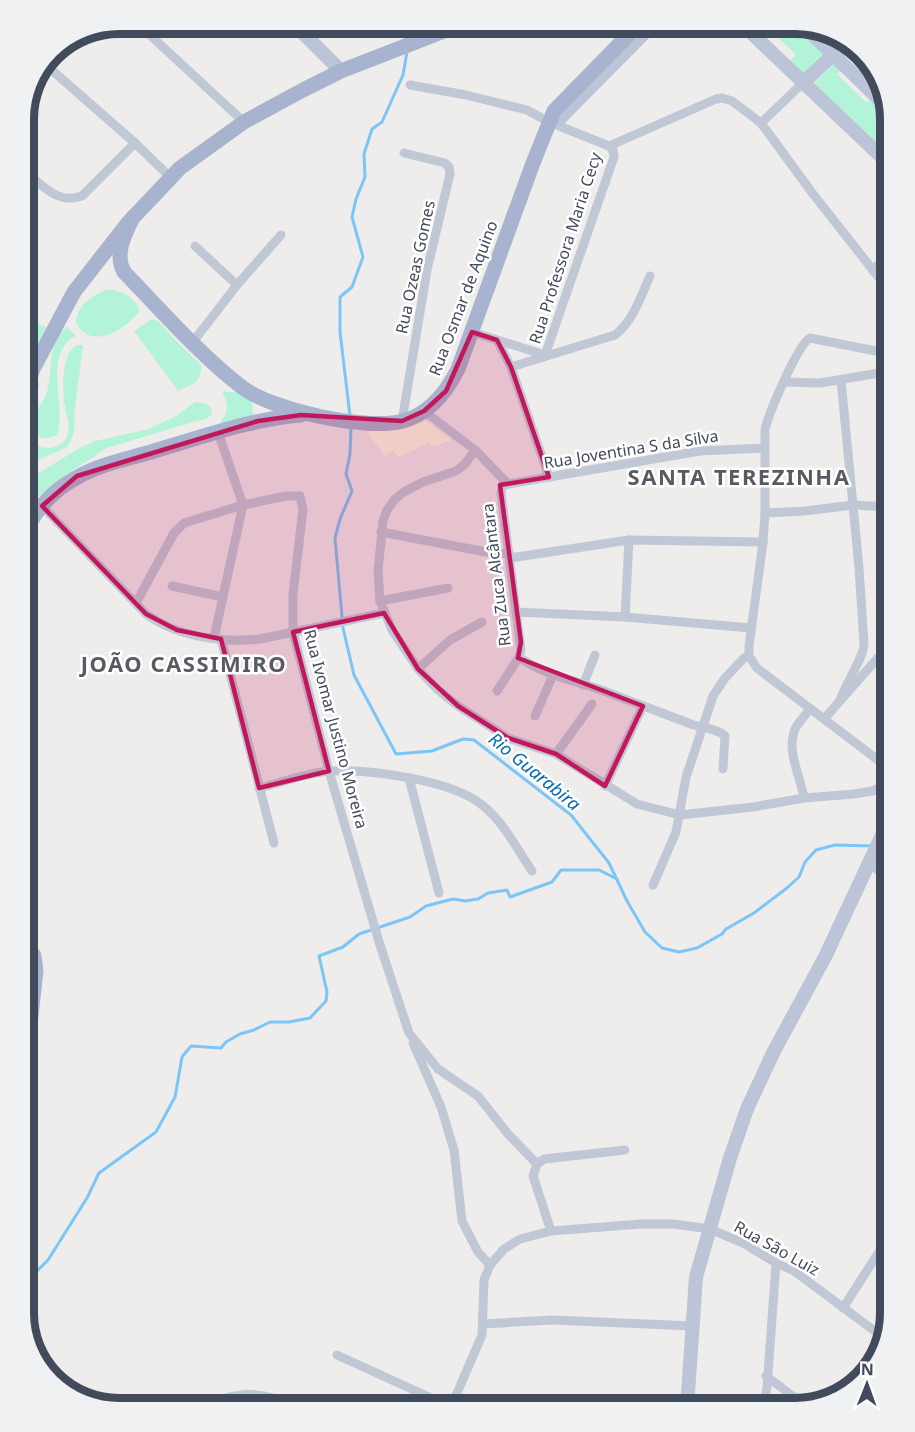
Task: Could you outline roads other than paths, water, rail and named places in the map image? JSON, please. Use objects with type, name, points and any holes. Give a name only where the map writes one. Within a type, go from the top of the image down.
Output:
[{"type":"main road","points":[[304,34],[341,71]]},
{"type":"main road","points":[[35,357],[88,272],[133,217],[170,177],[202,150],[244,122],[341,71],[436,34]]},
{"type":"main road","name":"Rua Osmar de Aquino","points":[[133,217],[121,246],[121,266],[124,273],[192,343],[244,388],[283,406],[326,417],[360,422],[402,421],[424,411],[438,401],[452,381],[472,332],[532,163],[554,111],[628,35]]},
{"type":"main road","points":[[549,122],[560,118],[642,35]]},
{"type":"main road","points":[[754,35],[880,155]]},
{"type":"main road","points":[[814,37],[878,99]]},
{"type":"main road","points":[[804,82],[841,48]]},
{"type":"main road","points":[[258,421],[262,398]]},
{"type":"main road","name":"Rua Osmar de Aquino","points":[[35,518],[42,506],[61,487],[77,476],[108,465],[258,421],[286,416],[326,417]]},
{"type":"main road","points":[[688,1398],[696,1277],[730,1158],[747,1109],[774,1050],[825,957],[880,841]]},
{"type":"main road","points":[[34,958],[34,987]]},
{"type":"street","points":[[149,34],[244,122]]},
{"type":"street","points":[[51,69],[170,177]]},
{"type":"street","points":[[761,123],[804,82]]},
{"type":"street","points":[[410,85],[466,95],[527,110],[549,122],[609,146],[716,99],[732,101],[761,123],[880,280]]},
{"type":"street","points":[[35,179],[58,197],[70,200],[82,196],[135,143]]},
{"type":"street","name":"Rua Professora Maria Cecy","points":[[472,332],[545,355],[614,157],[613,150],[609,146]]},
{"type":"street","name":"Rua Ozeas Gomes","points":[[402,421],[427,270],[450,174],[449,167],[445,163],[404,153]]},
{"type":"street","points":[[192,343],[237,285],[282,235]]},
{"type":"street","points":[[195,246],[237,285]]},
{"type":"street","points":[[873,271],[880,263]]},
{"type":"street","points":[[511,367],[545,355],[589,344],[623,329],[650,276]]},
{"type":"street","points":[[880,352],[810,338],[805,341],[769,416],[764,436],[763,542],[749,656],[757,668],[880,762]]},
{"type":"street","points":[[497,340],[511,367],[549,477]]},
{"type":"street","points":[[785,382],[799,384],[880,373]]},
{"type":"street","points":[[840,701],[864,644],[841,380]]},
{"type":"street","name":"Rua Zuca Alcântara","points":[[424,411],[475,450],[506,485],[501,494],[521,642],[519,657],[497,691]]},
{"type":"street","points":[[218,432],[243,505],[223,597],[218,638],[274,843]]},
{"type":"street","name":"Rua Joventina S da Silva","points":[[506,485],[700,451],[765,448]]},
{"type":"street","points":[[475,450],[465,464],[456,471],[423,482],[395,499],[387,510],[381,532],[378,571],[380,601],[384,613],[418,669],[438,690],[486,726],[520,744],[556,754],[637,804],[680,814],[854,794],[880,788]]},
{"type":"street","name":"Rua Ivomar Justino Moreira","points":[[243,505],[300,496],[303,509],[293,594],[294,632],[329,771],[379,942],[409,1033],[441,1107],[454,1150],[462,1221],[478,1252],[490,1265]]},
{"type":"street","points":[[35,502],[42,506],[159,624],[195,635],[241,642],[384,613]]},
{"type":"street","points":[[136,603],[179,527],[190,520],[243,505]]},
{"type":"street","points":[[765,513],[853,505],[880,506]]},
{"type":"street","points":[[381,532],[451,547],[510,556],[628,540],[763,542]]},
{"type":"street","points":[[624,617],[628,540]]},
{"type":"street","points":[[172,586],[223,597]]},
{"type":"street","points":[[380,601],[448,588]]},
{"type":"street","points":[[516,612],[624,617],[751,628]]},
{"type":"street","points":[[418,669],[450,640],[482,622]]},
{"type":"street","points":[[583,684],[596,655]]},
{"type":"street","points":[[653,885],[676,832],[686,777],[713,696],[725,678],[744,658],[749,656]]},
{"type":"street","points":[[824,719],[880,656]]},
{"type":"street","points":[[519,657],[553,675],[702,728],[721,732],[725,736],[723,769]]},
{"type":"street","points":[[535,716],[553,675]]},
{"type":"street","points":[[556,754],[592,704]]},
{"type":"street","points":[[605,786],[643,706]]},
{"type":"street","points":[[804,798],[795,766],[792,738],[796,728],[810,709]]},
{"type":"street","points":[[259,788],[329,771],[433,782],[451,788],[482,804],[501,825],[532,871]]},
{"type":"street","points":[[409,778],[440,893]]},
{"type":"street","points":[[870,861],[880,869]]},
{"type":"street","points":[[409,1033],[438,1069],[478,1096],[508,1134],[537,1164]]},
{"type":"street","points":[[551,1231],[533,1176],[537,1164],[544,1159],[625,1150]]},
{"type":"street","name":"Rua São Luiz","points":[[490,1265],[504,1249],[520,1239],[551,1231],[641,1224],[674,1224],[710,1229],[743,1243],[776,1263],[795,1271],[878,1334]]},
{"type":"street","points":[[843,1308],[880,1250]]},
{"type":"street","points":[[764,1398],[776,1263]]},
{"type":"street","points":[[456,1398],[482,1335],[484,1280],[490,1265]]},
{"type":"street","points":[[484,1324],[552,1320],[692,1326]]},
{"type":"street","points":[[337,1355],[431,1397]]},
{"type":"street","points":[[766,1376],[795,1398]]},
{"type":"street","points":[[227,1397],[262,1394],[274,1397]]},
{"type":"waterway","name":"Rio Guarabira","points":[[350,416],[340,332],[340,297],[352,287],[363,257],[352,217],[365,177],[364,154],[372,129],[382,122],[403,75],[407,52]]},
{"type":"waterway","name":"Rio Guarabira","points":[[351,426],[350,454],[346,474],[352,491],[335,538],[343,628],[354,675],[396,754],[432,751],[463,739],[474,740],[571,815],[609,863],[645,932],[662,948],[679,952],[697,948],[754,913],[799,877],[805,862],[816,850],[835,845],[873,846]]},
{"type":"waterway","points":[[34,1274],[48,1260],[87,1198],[99,1173],[156,1132],[175,1097],[182,1057],[191,1046],[221,1048],[226,1042],[240,1034],[270,1022],[289,1022],[310,1018],[326,1001],[327,992],[319,956],[343,947],[359,934],[410,917],[426,906],[453,899],[465,901],[478,899],[488,893],[507,890],[510,897],[552,882],[561,870],[599,870],[617,879]]},
{"type":"district","name":"SANTA TEREZINHA","points":[[739,476]]},
{"type":"district","name":"JOÃO CASSIMIRO","points":[[184,663]]}]
